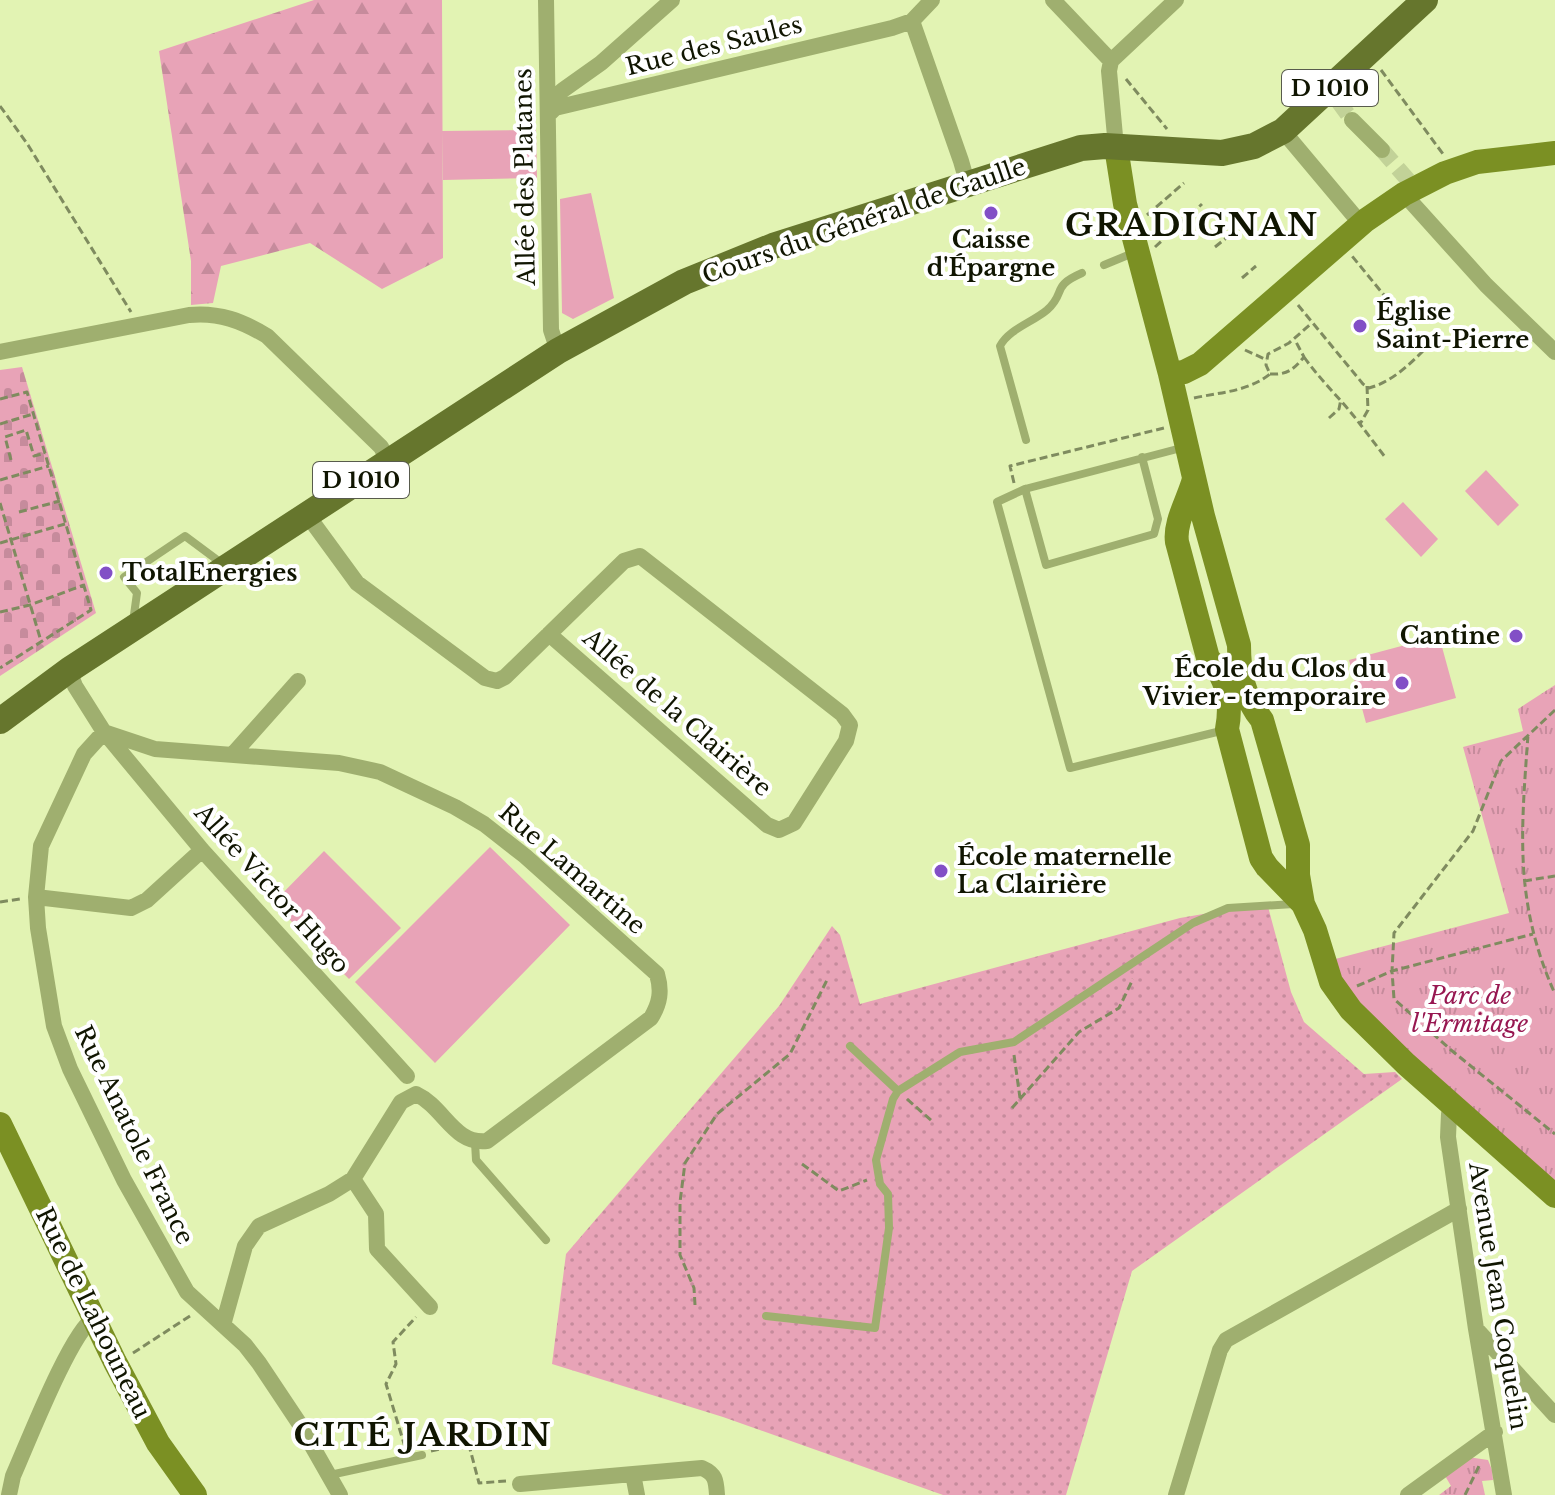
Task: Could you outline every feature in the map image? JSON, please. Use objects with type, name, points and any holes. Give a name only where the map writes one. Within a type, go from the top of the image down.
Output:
[{"type":"main road","name":"Cours du Général de Gaulle","points":[[0,721],[69,670],[558,351],[651,298],[773,246],[1081,148],[1116,147],[1187,153],[1238,151],[1283,131],[1333,96],[1369,53],[1425,0]]},
{"type":"main road","name":"Cours du Général de Gaulle","points":[[0,704],[25,689],[69,670]]},
{"type":"street","name":"Allée des Platanes","points":[[546,0],[551,330],[558,351]]},
{"type":"street","points":[[548,115],[555,97],[601,63],[672,0]]},
{"type":"street","name":"Rue des Saules","points":[[548,115],[555,108],[892,28],[912,21],[932,0]]},
{"type":"street","points":[[1053,0],[1111,61]]},
{"type":"street","points":[[1176,0],[1111,61],[1109,71],[1119,179],[1194,479],[1193,516],[1239,645],[1239,666],[1249,704],[1262,720],[1298,845],[1287,872]]},
{"type":"street","points":[[912,21],[961,161],[964,186]]},
{"type":"street","points":[[601,63],[603,83],[614,95]]},
{"type":"street","points":[[1352,120],[1382,150]]},
{"type":"street","points":[[1283,131],[1364,222]]},
{"type":"street","points":[[1170,374],[1184,372],[1200,364],[1364,222],[1409,188],[1497,158],[1555,153]]},
{"type":"street","points":[[1409,188],[1486,285],[1555,352]]},
{"type":"street","points":[[0,352],[189,315],[207,313],[226,317],[245,323],[267,336],[381,447],[389,462]]},
{"type":"street","name":"Allée de la Clairière","points":[[308,516],[357,583],[485,678],[497,681],[505,677],[549,634],[624,561],[640,556],[842,714],[850,725],[846,741],[794,823],[779,830],[767,825],[549,634]]},
{"type":"street","points":[[1193,516],[1175,531],[1177,542],[1208,658],[1221,671],[1231,709],[1227,729],[1261,858],[1287,872],[1315,930],[1331,982],[1351,1010],[1406,1064],[1555,1196]]},
{"type":"street","points":[[69,670],[75,686],[104,732]]},
{"type":"street","points":[[233,754],[298,681]]},
{"type":"street","name":"Rue Lamartine","points":[[104,732],[155,749],[339,763],[380,772],[484,824],[525,856],[657,974],[660,986],[658,1006],[651,1018],[487,1141],[475,1142]]},
{"type":"street","name":"Allée Victor Hugo","points":[[104,732],[202,850],[407,1076]]},
{"type":"street","name":"Rue Anatole France","points":[[104,732],[84,754],[41,846],[36,897],[38,928],[54,1026],[70,1069],[124,1180],[187,1292],[245,1345],[259,1363],[340,1495]]},
{"type":"street","points":[[36,897],[131,908],[147,900],[202,850]]},
{"type":"street","points":[[223,1325],[245,1246],[259,1226],[329,1194],[353,1179],[401,1102],[416,1094],[431,1101],[457,1133],[475,1142]]},
{"type":"street","name":"Avenue Jean Coquelin","points":[[1454,1105],[1447,1125],[1490,1436],[1504,1495]]},
{"type":"street","name":"Rue de Lahouneau","points":[[0,1124],[115,1362],[158,1443],[195,1495]]},
{"type":"street","points":[[353,1179],[376,1214],[377,1249],[429,1306]]},
{"type":"street","points":[[1176,1495],[1220,1350],[1226,1340],[1459,1209]]},
{"type":"street","points":[[9,1495],[13,1476],[62,1365],[85,1324],[94,1318]]},
{"type":"street","points":[[1476,1329],[1555,1415]]},
{"type":"street","points":[[1408,1495],[1490,1436]]},
{"type":"street","points":[[520,1484],[702,1468],[711,1472],[716,1480],[717,1495]]},
{"type":"street","points":[[633,1474],[637,1495]]},
{"type":"lane","points":[[1104,265],[1137,246]]},
{"type":"lane","points":[[1026,440],[1000,346],[1007,337],[1050,308],[1065,281],[1082,273]]},
{"type":"lane","points":[[1186,447],[1025,489],[997,502],[1070,768],[1227,729]]},
{"type":"lane","points":[[1025,489],[1046,565],[1154,534],[1158,519],[1142,457]]},
{"type":"lane","points":[[132,629],[137,593],[124,577],[185,536],[227,568]]},
{"type":"lane","points":[[766,1316],[875,1328],[889,1228],[888,1194],[880,1184],[876,1160],[898,1091],[960,1052],[1012,1042],[1193,923],[1228,908],[1303,904]]},
{"type":"lane","points":[[850,1046],[898,1091]]},
{"type":"lane","points":[[475,1142],[476,1160],[546,1240]]},
{"type":"lane","points":[[330,1475],[422,1455]]},
{"type":"path","points":[[1369,53],[1455,170]]},
{"type":"path","points":[[1111,61],[1187,153]]},
{"type":"path","points":[[0,106],[28,145],[126,304]]},
{"type":"path","points":[[1137,246],[1184,183]]},
{"type":"path","points":[[1137,246],[1202,204]]},
{"type":"path","points":[[1215,247],[1230,235]]},
{"type":"path","points":[[1341,242],[1424,344],[1423,351],[1398,374],[1378,385],[1367,386]]},
{"type":"path","points":[[1242,278],[1256,266]]},
{"type":"path","points":[[1285,289],[1367,386],[1368,410],[1360,424]]},
{"type":"path","points":[[1270,374],[1266,365],[1268,354],[1295,339],[1312,323]]},
{"type":"path","points":[[1295,339],[1319,378],[1341,399],[1385,457]]},
{"type":"path","points":[[1175,401],[1238,391],[1270,374],[1283,375],[1294,369],[1304,357]]},
{"type":"path","points":[[0,399],[27,392],[91,610],[0,668]]},
{"type":"path","points":[[1329,418],[1339,409],[1341,399]]},
{"type":"path","points":[[0,424],[33,414]]},
{"type":"path","points":[[11,460],[5,437],[26,430],[34,456],[45,453]]},
{"type":"path","points":[[0,480],[49,466]]},
{"type":"path","points":[[19,512],[60,501]]},
{"type":"path","points":[[0,503],[42,642]]},
{"type":"path","points":[[0,543],[67,524]]},
{"type":"path","points":[[0,612],[30,605],[85,585]]},
{"type":"path","points":[[1555,710],[1501,761],[1473,831],[1394,933],[1392,971],[1394,999],[1451,1050],[1555,1134]]},
{"type":"path","points":[[1528,734],[1521,841],[1526,904],[1543,967],[1555,994]]},
{"type":"path","points":[[1524,881],[1555,876]]},
{"type":"path","points":[[0,902],[36,897]]},
{"type":"path","points":[[1339,995],[1392,971],[1534,934]]},
{"type":"path","points":[[1012,1108],[1079,1032],[1119,1008],[1145,954]]},
{"type":"path","points":[[695,1305],[694,1288],[680,1255],[680,1202],[685,1163],[717,1114],[790,1054],[828,978]]},
{"type":"path","points":[[1012,1042],[1020,1098]]},
{"type":"path","points":[[898,1091],[933,1122]]},
{"type":"path","points":[[802,1164],[839,1191],[878,1176]]},
{"type":"path","points":[[408,1458],[386,1384],[396,1364],[393,1342],[429,1306]]},
{"type":"path","points":[[115,1362],[201,1307]]},
{"type":"path","points":[[1465,1495],[1486,1452],[1490,1436]]},
{"type":"path","points":[[422,1455],[464,1444],[470,1449],[479,1483],[506,1481],[520,1484]]},
{"type":"green space","points":[[314,0],[442,0],[443,258],[382,289],[310,243],[221,266],[213,303],[191,305],[191,261],[159,51]]},
{"type":"green space","points":[[536,130],[537,178],[443,180],[442,131]]},
{"type":"green space","points":[[591,193],[614,298],[573,319],[562,313],[560,199]]},
{"type":"green space","points":[[22,367],[96,613],[0,676],[0,370]]},
{"type":"green space","points":[[1486,470],[1519,505],[1498,526],[1465,491]]},
{"type":"green space","points":[[1403,502],[1438,539],[1421,557],[1385,519]]},
{"type":"green space","points":[[1439,636],[1456,698],[1366,723],[1349,660]]},
{"type":"green space","name":"Parc de l'Ermitage","points":[[1555,685],[1555,1196],[1433,1086],[1324,962],[1509,913],[1463,747],[1523,731],[1518,709]]},
{"type":"green space","points":[[490,847],[570,925],[435,1063],[355,982]]},
{"type":"green space","points":[[324,851],[401,928],[349,979],[273,903]]},
{"type":"green space","points":[[1267,903],[1291,992],[1304,1022],[1364,1074],[1395,1072],[1402,1079],[1132,1271],[1066,1495],[943,1495],[723,1417],[552,1364],[566,1254],[779,1006],[832,926],[840,935],[860,1004],[1180,918]]},
{"type":"green space","points":[[1468,1457],[1488,1460],[1493,1480],[1482,1481],[1485,1495],[1439,1495],[1451,1486],[1444,1474]]},
{"type":"tunnel","points":[[1338,101],[1352,120]]},
{"type":"tunnel","points":[[1382,150],[1408,180]]},
{"type":"place","name":"Caisse d'Épargne","points":[[991,213]]},
{"type":"place","name":"Église Saint-Pierre","points":[[1360,326]]},
{"type":"place","name":"TotalEnergies","points":[[106,573]]},
{"type":"place","name":"Cantine","points":[[1516,636]]},
{"type":"place","name":"École du Clos du Vivier - temporaire","points":[[1402,683]]},
{"type":"place","name":"École maternelle La Clairière","points":[[941,871]]},
{"type":"district","name":"GRADIGNAN","points":[[1192,225]]},
{"type":"district","name":"CITÉ JARDIN","points":[[423,1435]]}]
